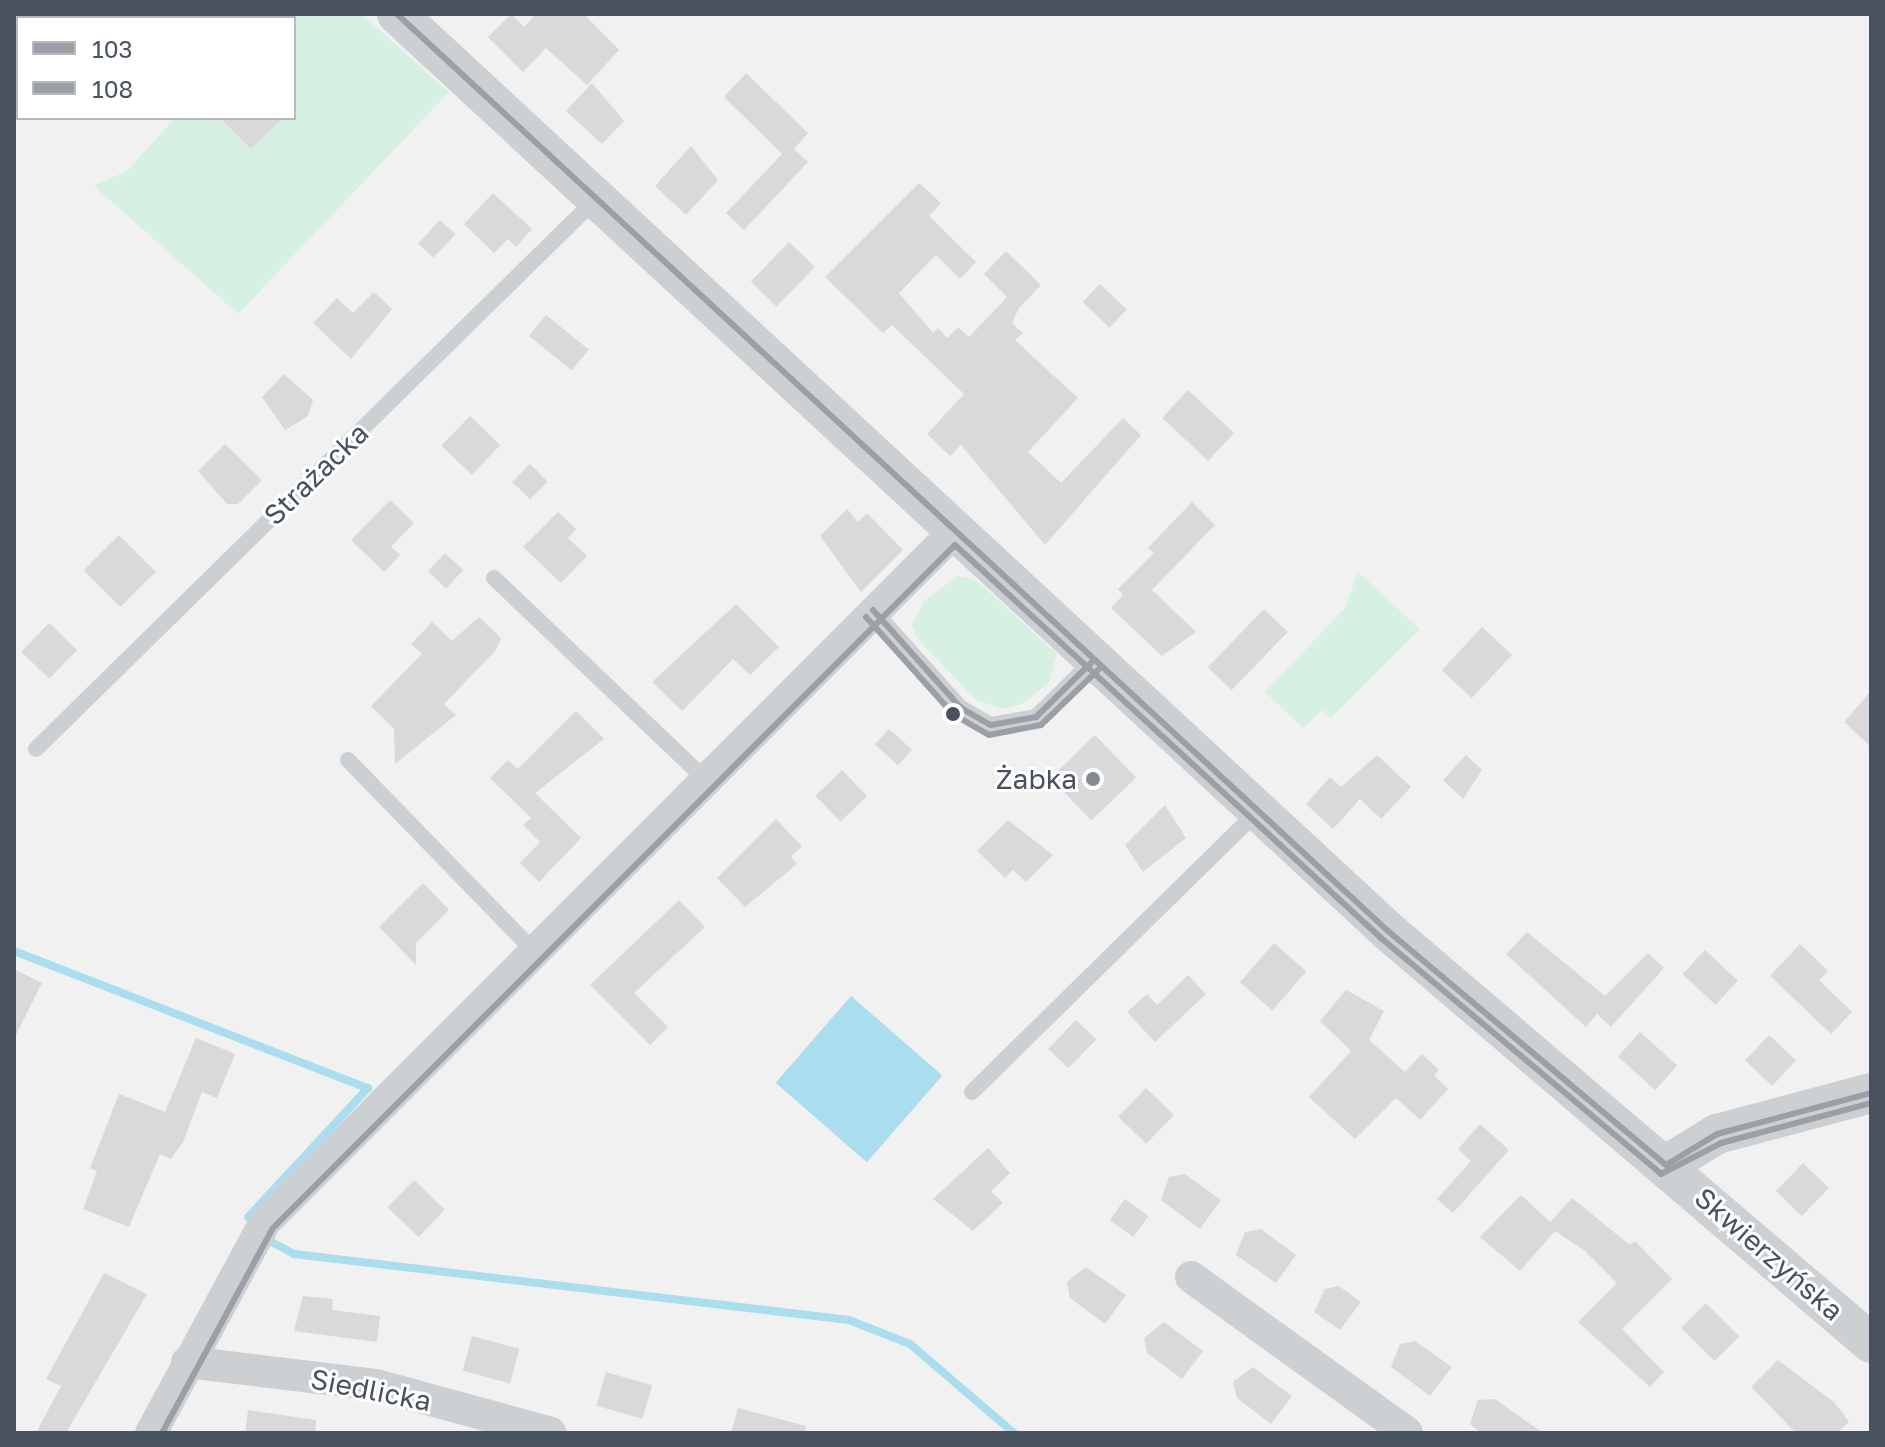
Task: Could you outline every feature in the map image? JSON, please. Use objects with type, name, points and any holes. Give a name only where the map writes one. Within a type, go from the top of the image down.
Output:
[{"type":"street","points":[[397,14],[1258,811],[1666,1165],[1717,1134],[1871,1093]]},
{"type":"street","points":[[151,1433],[259,1231],[533,950],[955,531]]},
{"type":"street","name":"Skwierzyńska","points":[[1666,1165],[1871,1343]]},
{"type":"street","points":[[1191,1277],[1407,1433]]},
{"type":"street","name":"Siedlicka","points":[[187,1362],[376,1385],[551,1433]]},
{"type":"lane","name":"Strażacka","points":[[36,749],[596,198]]},
{"type":"lane","points":[[494,578],[705,779]]},
{"type":"lane","points":[[873,610],[961,708],[991,725],[1036,717],[1094,660]]},
{"type":"lane","points":[[348,760],[533,950]]},
{"type":"lane","points":[[972,1092],[1258,811]]},
{"type":"green space","points":[[275,14],[361,14],[449,92],[238,314],[94,186],[127,171],[173,120],[296,120],[296,16]]},
{"type":"green space","points":[[1358,572],[1420,629],[1331,718],[1322,710],[1303,728],[1265,692],[1345,608]]},
{"type":"green space","points":[[958,576],[976,580],[1057,654],[1049,682],[1024,703],[1004,709],[977,701],[917,638],[912,625],[925,600]]},
{"type":"water","points":[[851,996],[942,1075],[867,1162],[776,1083]]},
{"type":"building","points":[[511,14],[524,27],[536,14],[584,14],[619,50],[587,85],[546,48],[523,72],[488,37]]},
{"type":"building","points":[[746,73],[808,133],[794,149],[808,162],[744,230],[726,213],[782,154],[724,97]]},
{"type":"building","points":[[592,83],[624,121],[602,144],[566,111]]},
{"type":"building","points":[[222,120],[281,120],[251,149]]},
{"type":"building","points":[[691,146],[718,180],[686,215],[655,186]]},
{"type":"building","points":[[919,183],[941,203],[929,216],[976,262],[960,279],[936,255],[899,293],[933,333],[938,328],[947,338],[958,327],[969,337],[1007,297],[984,274],[1006,251],[1041,285],[1019,308],[1012,323],[1023,333],[1015,340],[1078,398],[1028,452],[1061,483],[1123,418],[1141,435],[1045,545],[961,445],[950,456],[927,434],[964,394],[892,325],[883,333],[825,277]]},
{"type":"building","points":[[493,193],[532,229],[516,247],[508,239],[494,253],[464,224]]},
{"type":"building","points":[[440,220],[455,234],[434,258],[418,243]]},
{"type":"building","points":[[789,242],[815,267],[777,307],[751,282]]},
{"type":"building","points":[[1100,284],[1127,310],[1109,328],[1083,302]]},
{"type":"building","points":[[374,292],[392,309],[351,359],[313,323],[337,298],[353,313]]},
{"type":"building","points":[[546,315],[589,350],[572,371],[529,336]]},
{"type":"building","points":[[284,374],[313,400],[308,416],[285,430],[262,397]]},
{"type":"building","points":[[1188,390],[1234,433],[1208,461],[1162,418]]},
{"type":"building","points":[[470,416],[500,445],[472,475],[442,445]]},
{"type":"building","points":[[225,444],[262,480],[238,504],[227,504],[198,471]]},
{"type":"building","points":[[530,464],[548,482],[530,499],[512,482]]},
{"type":"building","points":[[390,500],[414,523],[391,547],[400,555],[384,572],[351,540]]},
{"type":"building","points":[[1192,502],[1215,525],[1152,590],[1196,632],[1162,656],[1111,608],[1123,595],[1118,589],[1154,553],[1148,548]]},
{"type":"building","points":[[847,509],[858,522],[867,513],[903,550],[861,592],[820,536]]},
{"type":"building","points":[[558,512],[576,529],[568,538],[587,556],[561,583],[523,547]]},
{"type":"building","points":[[119,535],[156,572],[120,607],[84,570]]},
{"type":"building","points":[[445,553],[463,570],[446,588],[428,571]]},
{"type":"building","points":[[736,604],[779,647],[750,675],[733,659],[682,711],[652,682]]},
{"type":"building","points":[[1264,609],[1288,632],[1231,690],[1208,667]]},
{"type":"building","points":[[479,617],[501,638],[496,650],[444,704],[456,715],[395,764],[394,729],[371,706],[422,654],[411,644],[432,622],[452,641]]},
{"type":"building","points":[[49,623],[77,650],[49,679],[21,652]]},
{"type":"building","points":[[1482,627],[1512,655],[1472,698],[1442,670]]},
{"type":"building","points":[[1871,691],[1871,747],[1844,722]]},
{"type":"building","points":[[576,711],[604,739],[535,793],[581,838],[539,882],[520,863],[540,842],[523,825],[531,818],[490,778],[508,760],[518,769]]},
{"type":"building","points":[[889,729],[912,750],[898,765],[875,745]]},
{"type":"building","name":"Żabka","points":[[1095,735],[1136,777],[1091,821],[1050,778]]},
{"type":"building","points":[[1377,755],[1411,787],[1381,819],[1360,799],[1333,829],[1306,804],[1330,777],[1341,787]]},
{"type":"building","points":[[1466,755],[1482,770],[1463,799],[1443,780]]},
{"type":"building","points":[[842,770],[867,796],[840,822],[815,796]]},
{"type":"building","points":[[1165,805],[1186,838],[1143,872],[1125,845]]},
{"type":"building","points":[[776,819],[802,846],[791,857],[797,864],[745,907],[717,878]]},
{"type":"building","points":[[1008,820],[1053,855],[1026,882],[1013,870],[1005,878],[977,851]]},
{"type":"building","points":[[423,883],[449,910],[416,943],[416,965],[379,927]]},
{"type":"building","points":[[679,900],[705,927],[634,993],[668,1027],[650,1045],[590,985]]},
{"type":"building","points":[[1527,932],[1605,996],[1648,953],[1664,968],[1611,1027],[1597,1014],[1586,1027],[1506,954]]},
{"type":"building","points":[[1274,943],[1306,971],[1272,1010],[1240,982]]},
{"type":"building","points":[[1800,944],[1828,971],[1819,980],[1852,1012],[1831,1034],[1770,976]]},
{"type":"building","points":[[1705,950],[1738,981],[1715,1005],[1682,974]]},
{"type":"building","points":[[14,969],[42,983],[14,1039]]},
{"type":"building","points":[[1188,975],[1206,994],[1155,1042],[1127,1012],[1147,994],[1157,1005]]},
{"type":"building","points":[[1346,990],[1384,1011],[1369,1040],[1405,1072],[1422,1054],[1439,1070],[1434,1075],[1448,1089],[1420,1120],[1396,1098],[1355,1139],[1309,1097],[1351,1051],[1320,1021]]},
{"type":"building","points":[[1076,1020],[1096,1039],[1068,1068],[1048,1049]]},
{"type":"building","points":[[1640,1032],[1677,1065],[1655,1090],[1618,1057]]},
{"type":"building","points":[[1769,1035],[1796,1060],[1772,1086],[1745,1061]]},
{"type":"building","points":[[196,1038],[235,1054],[217,1098],[202,1092],[183,1142],[171,1159],[160,1154],[129,1227],[83,1209],[97,1171],[90,1168],[119,1094],[165,1112]]},
{"type":"building","points":[[1146,1088],[1174,1115],[1146,1144],[1118,1117]]},
{"type":"building","points":[[1480,1124],[1509,1150],[1453,1213],[1437,1199],[1471,1161],[1458,1149]]},
{"type":"building","points":[[988,1148],[1010,1173],[991,1191],[1003,1203],[973,1231],[933,1199]]},
{"type":"building","points":[[1803,1163],[1829,1188],[1802,1216],[1776,1191]]},
{"type":"building","points":[[1185,1174],[1221,1200],[1200,1229],[1161,1200],[1169,1177]]},
{"type":"building","points":[[414,1180],[445,1210],[419,1237],[388,1207]]},
{"type":"building","points":[[1521,1195],[1550,1222],[1572,1198],[1630,1245],[1635,1241],[1672,1279],[1622,1329],[1664,1372],[1650,1387],[1578,1322],[1617,1283],[1585,1251],[1555,1231],[1520,1271],[1480,1237]]},
{"type":"building","points":[[1125,1199],[1148,1216],[1133,1237],[1110,1220]]},
{"type":"building","points":[[1261,1229],[1296,1255],[1276,1283],[1236,1255],[1245,1232]]},
{"type":"building","points":[[1086,1267],[1126,1295],[1105,1324],[1070,1298],[1067,1282]]},
{"type":"building","points":[[104,1273],[147,1294],[66,1433],[36,1433],[61,1386],[46,1379]]},
{"type":"building","points":[[1339,1286],[1361,1302],[1340,1330],[1314,1312],[1325,1289]]},
{"type":"building","points":[[303,1296],[333,1299],[332,1310],[380,1316],[377,1342],[294,1331]]},
{"type":"building","points":[[1706,1303],[1739,1336],[1714,1361],[1681,1328]]},
{"type":"building","points":[[1164,1322],[1203,1351],[1182,1379],[1147,1353],[1144,1338]]},
{"type":"building","points":[[472,1336],[519,1349],[510,1383],[463,1371]]},
{"type":"building","points":[[1415,1341],[1452,1367],[1430,1396],[1391,1367],[1400,1344]]},
{"type":"building","points":[[1778,1360],[1835,1403],[1849,1422],[1837,1433],[1796,1433],[1751,1387]]},
{"type":"building","points":[[1253,1367],[1292,1396],[1271,1424],[1237,1398],[1233,1382]]},
{"type":"building","points":[[606,1372],[652,1385],[642,1419],[596,1406]]},
{"type":"building","points":[[1495,1399],[1543,1433],[1481,1433],[1470,1424],[1478,1400]]},
{"type":"building","points":[[738,1408],[806,1426],[805,1433],[731,1433]]},
{"type":"building","points":[[248,1410],[316,1420],[315,1433],[245,1433]]},
{"type":"waterway","points":[[14,951],[368,1088],[248,1217],[255,1225]]},
{"type":"waterway","points":[[266,1239],[294,1254],[849,1320],[910,1344],[1014,1433]]},
{"type":"transit line","name":"103","points":[[397,14],[1388,931],[1666,1165]]},
{"type":"transit line","name":"108","points":[[162,1433],[273,1228],[955,545],[1381,938],[1661,1174],[1721,1143],[1871,1103]]},
{"type":"transit line","name":"103","points":[[873,610],[961,708],[991,725],[1036,717],[1094,660]]},
{"type":"transit line","name":"108","points":[[866,617],[954,715],[989,735],[1041,725],[1101,667]]},
{"type":"transit line","name":"103","points":[[1666,1165],[1717,1134],[1871,1093]]},
{"type":"place","name":"Żabka","points":[[1093,779]]}]
